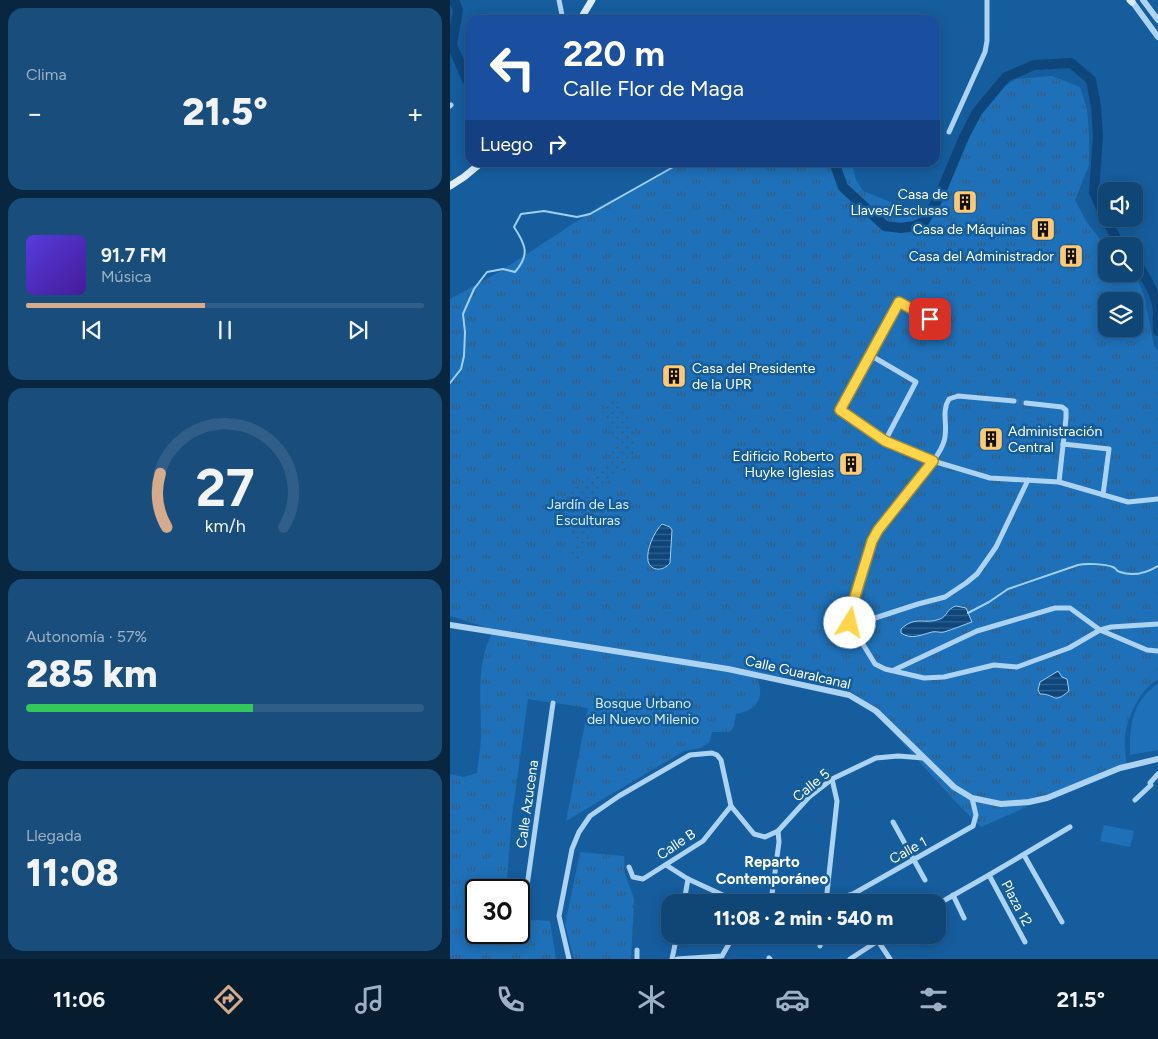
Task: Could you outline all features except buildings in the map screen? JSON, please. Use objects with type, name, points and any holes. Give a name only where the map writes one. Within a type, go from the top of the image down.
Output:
[{"type":"main road","points":[[583,15],[592,0]]},
{"type":"main road","points":[[450,186],[476,167]]},
{"type":"street","points":[[559,0],[562,15]]},
{"type":"street","points":[[949,132],[985,52],[988,41],[987,0]]},
{"type":"street","points":[[1143,0],[1158,20]]},
{"type":"street","points":[[1131,1],[1158,37]]},
{"type":"street","points":[[930,319],[899,302],[840,410],[885,441],[933,461],[990,478],[1059,482],[1128,502],[1158,499]]},
{"type":"street","points":[[870,355],[916,382],[885,441]]},
{"type":"street","points":[[1014,401],[958,396],[949,399],[944,412],[946,421],[944,442],[933,461],[878,530],[872,541],[849,616],[850,623],[875,664],[885,669],[924,678],[944,676],[994,665],[1017,667],[1069,648],[1100,630],[1110,627],[1158,624]]},
{"type":"street","points":[[1026,403],[1062,407],[1066,410],[1059,482]]},
{"type":"street","points":[[1063,444],[1108,449],[1104,495]]},
{"type":"street","points":[[849,616],[864,620],[875,618],[945,597],[966,583],[977,574],[991,554],[1028,480]]},
{"type":"street","points":[[893,671],[977,631],[1056,608],[1070,608],[1100,630],[1146,650],[1158,651]]},
{"type":"street","name":"Calle Guaralcanal","points":[[450,625],[728,669],[838,691],[855,698],[876,711],[954,787],[972,798],[1001,804],[1029,802],[1047,798],[1120,768],[1158,759]]},
{"type":"street","name":"Calle Azucena","points":[[528,879],[553,703]]},
{"type":"street","points":[[569,959],[559,916],[572,849],[579,832],[590,816],[619,796],[690,754],[712,753],[718,755],[721,760],[731,806],[754,834],[765,837],[778,830],[779,842],[772,894]]},
{"type":"street","name":"Calle 5","points":[[778,830],[810,797],[832,779],[876,758],[898,756],[924,758]]},
{"type":"street","points":[[1135,800],[1151,785],[1150,783],[1158,774]]},
{"type":"street","points":[[827,894],[836,801],[832,779]]},
{"type":"street","name":"Calle 1","points":[[853,894],[973,826],[976,815],[972,798]]},
{"type":"street","name":"Calle B","points":[[629,867],[633,877],[643,878],[666,865],[703,841],[731,806]]},
{"type":"street","points":[[893,822],[925,880]]},
{"type":"street","points":[[946,899],[1070,827]]},
{"type":"street","points":[[1024,854],[1062,922]]},
{"type":"street","points":[[666,865],[688,879],[721,894]]},
{"type":"street","name":"Plaza 12","points":[[989,875],[1025,942]]},
{"type":"street","points":[[685,894],[688,879]]},
{"type":"street","points":[[952,895],[964,918]]},
{"type":"street","points":[[672,959],[675,944]]},
{"type":"street","points":[[677,959],[722,956],[729,944]]},
{"type":"street","points":[[850,959],[873,944]]},
{"type":"street","points":[[880,944],[890,959]]},
{"type":"street","points":[[637,950],[637,959]]},
{"type":"green space","name":"Bosque Urbano del Nuevo Milenio","points":[[1052,76],[1080,87],[1087,109],[1089,165],[1075,200],[1086,221],[1098,237],[1098,282],[1139,282],[1142,292],[1098,292],[1098,337],[1143,337],[1143,294],[1145,299],[1154,346],[1158,350],[1158,680],[1146,689],[1132,712],[1125,736],[1126,763],[981,827],[953,799],[873,710],[851,691],[820,683],[754,672],[760,687],[759,699],[751,709],[736,714],[734,726],[730,732],[712,732],[709,743],[700,748],[684,751],[566,821],[588,708],[528,699],[512,816],[507,879],[465,879],[465,944],[530,944],[530,920],[550,921],[556,959],[450,959],[450,774],[463,777],[477,773],[481,735],[480,691],[482,666],[488,642],[494,630],[450,616],[450,299],[501,271],[600,206],[673,167],[853,167],[856,180],[863,191],[926,216],[963,134],[985,99],[1016,79]]},
{"type":"green space","name":"Jardín de Las Esculturas","points":[[612,400],[619,404],[629,418],[635,447],[630,462],[626,467],[608,480],[601,489],[600,496],[610,513],[610,520],[592,531],[581,557],[579,560],[573,560],[571,554],[576,531],[566,507],[565,498],[567,493],[602,467],[612,455],[613,442],[603,412],[606,404]]},
{"type":"green space","points":[[1158,684],[1158,750],[1130,755],[1130,734],[1137,706],[1149,690]]},
{"type":"green space","points":[[1104,825],[1134,831],[1130,847],[1100,841]]},
{"type":"green space","points":[[580,852],[624,856],[625,874],[634,899],[631,959],[574,959],[565,925]]},
{"type":"shaded area","points":[[662,524],[670,527],[672,530],[670,563],[664,568],[655,569],[648,561],[648,552],[651,541]]},
{"type":"shaded area","points":[[956,606],[966,608],[972,622],[951,630],[912,637],[901,633],[901,629],[911,622],[940,619]]},
{"type":"shaded area","points":[[1058,671],[1062,677],[1067,679],[1069,691],[1057,698],[1040,694],[1038,690],[1040,682]]},
{"type":"waterway","points":[[454,0],[458,10],[452,45],[465,75]]},
{"type":"waterway","points":[[836,167],[843,187],[885,226],[901,228],[924,222],[938,199],[964,137],[977,112],[1006,77],[1034,65],[1071,63],[1091,80],[1096,106],[1098,136],[1094,192],[1115,237]]},
{"type":"waterway","points":[[450,383],[461,369],[464,356],[465,332],[463,314],[474,289],[487,272],[503,269],[515,272],[523,260],[524,245],[514,227],[521,214],[544,211],[577,217],[590,214],[673,167]]},
{"type":"waterway","points":[[1143,274],[1157,304],[1158,331]]},
{"type":"waterway","points":[[968,613],[1008,589],[1078,565],[1105,565],[1113,567],[1117,571],[1130,574],[1149,571],[1158,566]]},
{"type":"tunnel","points":[[1014,401],[1026,403]]},
{"type":"place","name":"Casa de Llaves/Esclusas","points":[[965,202]]},
{"type":"place","name":"Casa de Máquinas","points":[[1043,229]]},
{"type":"place","name":"Casa del Administrador","points":[[1071,256]]},
{"type":"place","name":"Casa del Presidente de la UPR","points":[[674,376]]},
{"type":"place","name":"Administración Central","points":[[991,439]]},
{"type":"place","name":"Edificio Roberto Huyke Iglesias","points":[[851,464]]},
{"type":"district","name":"Reparto Contemporáneo","points":[[772,870]]},
{"type":"route","points":[[850,623],[849,616],[872,541],[878,530],[933,461],[885,441],[840,410],[899,302],[930,319]]}]
